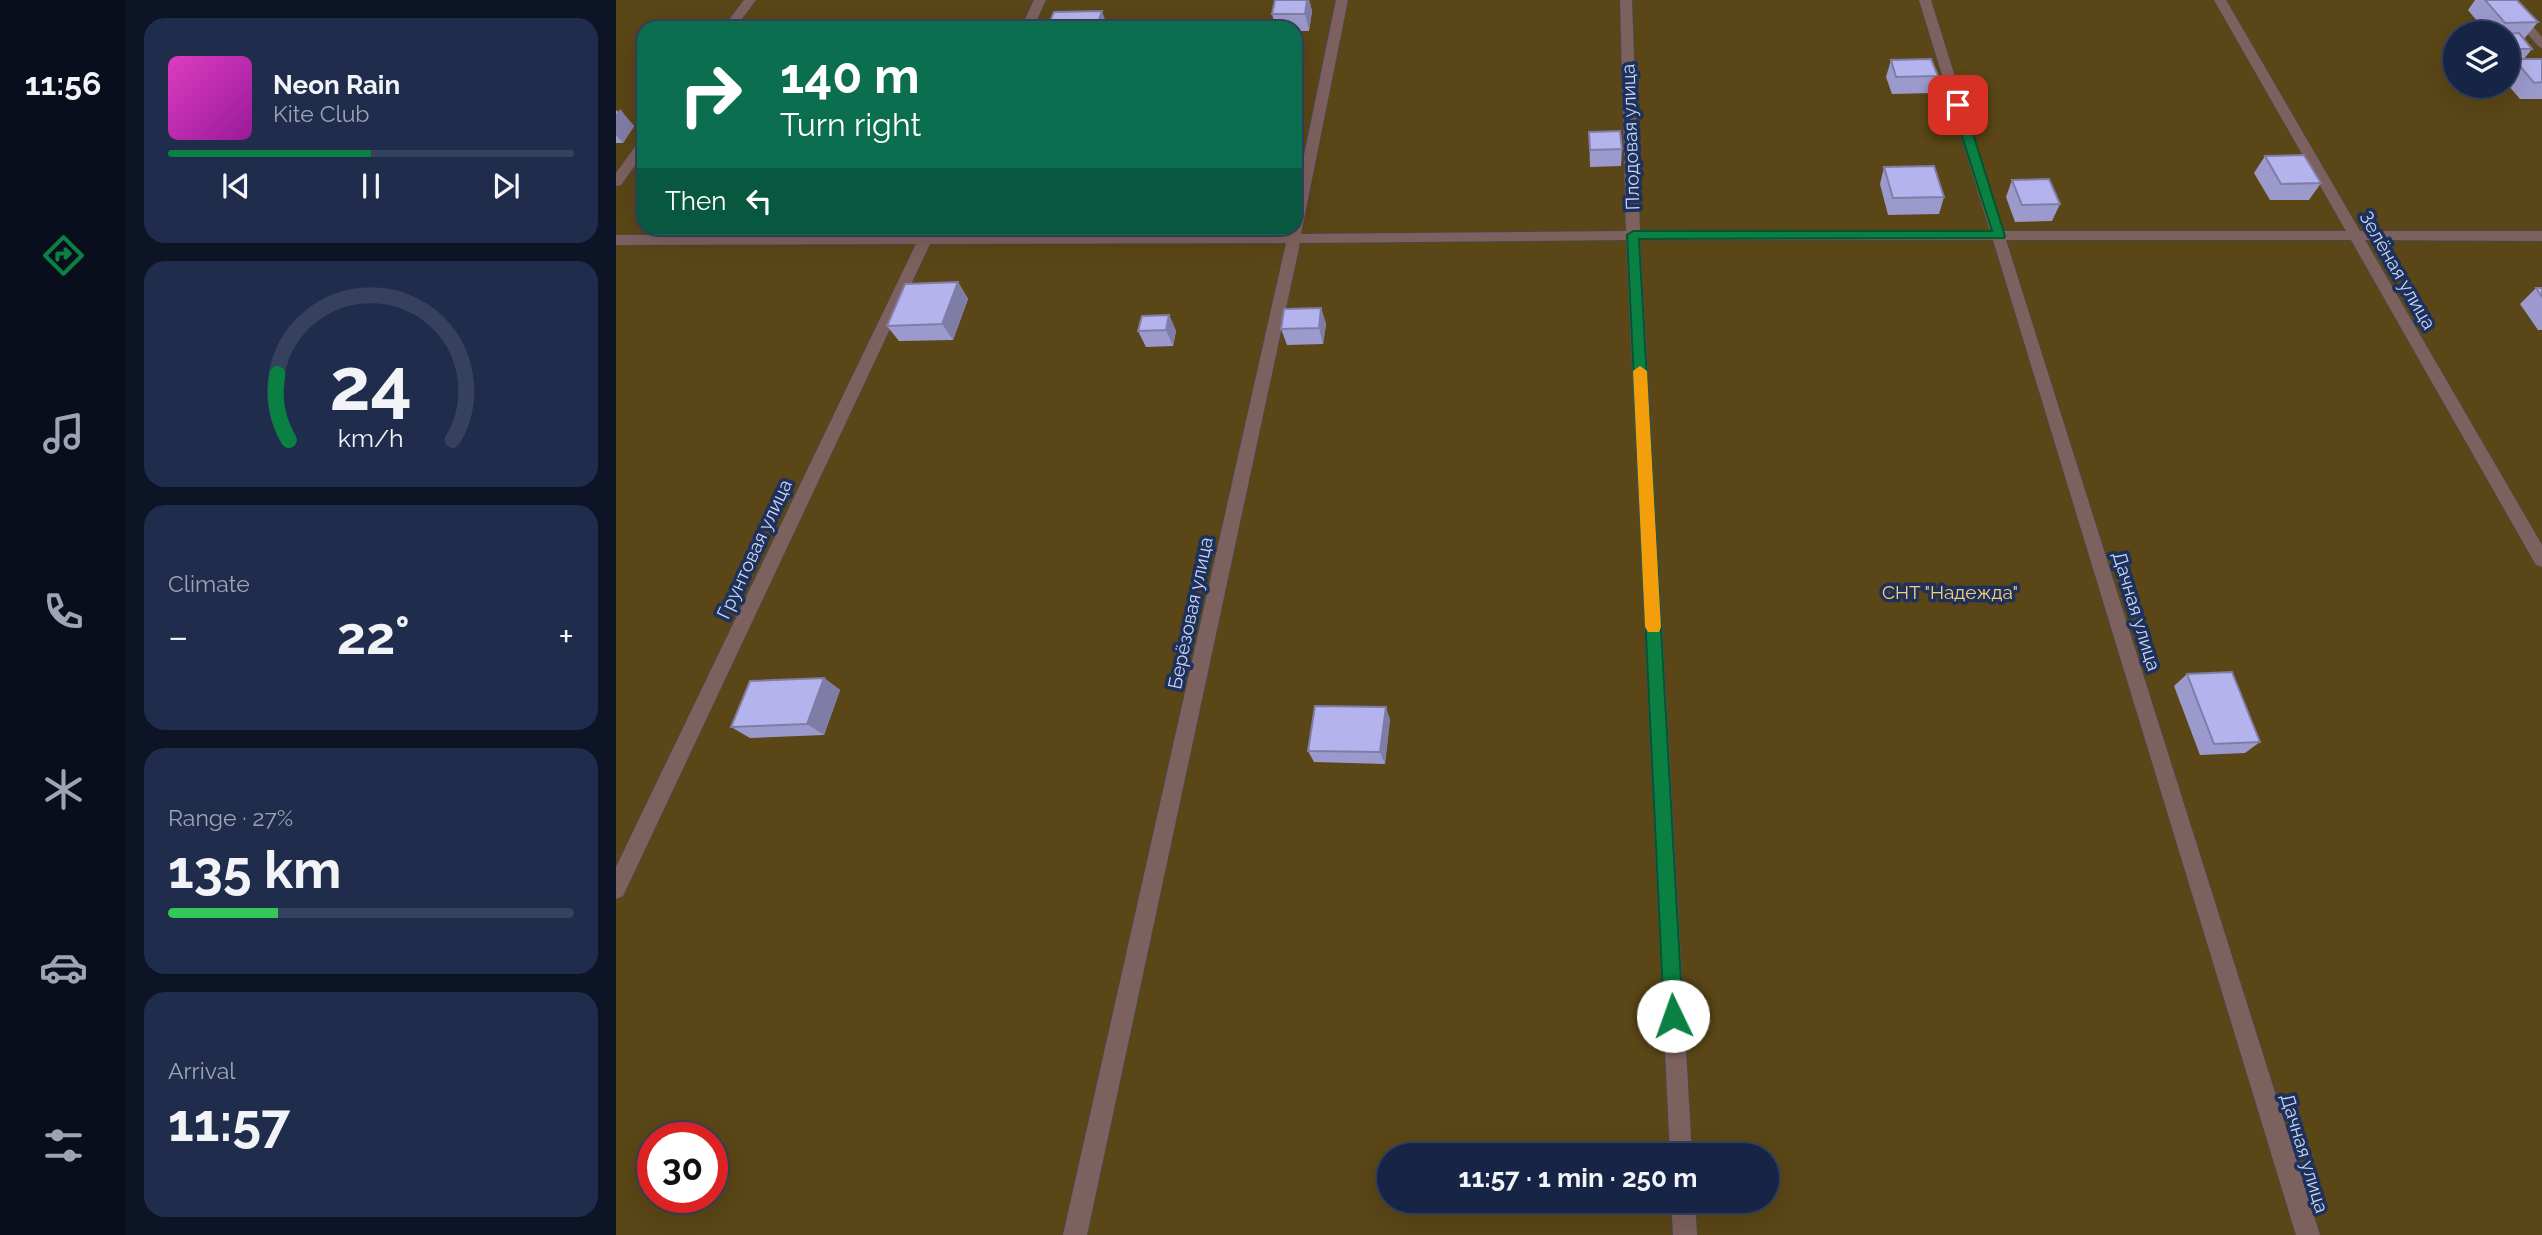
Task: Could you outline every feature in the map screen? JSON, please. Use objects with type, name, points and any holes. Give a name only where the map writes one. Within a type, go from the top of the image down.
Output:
[{"type":"street","points":[[734,21],[750,0]]},
{"type":"street","points":[[1030,21],[1040,0]]},
{"type":"street","name":"Берёзовая улица","points":[[1302,198],[1342,0]]},
{"type":"street","name":"Плодовая улица","points":[[1626,0],[1633,235],[1680,1143]]},
{"type":"street","name":"Дачная улица","points":[[1925,0],[2308,1235]]},
{"type":"street","name":"Зелёная улица","points":[[2220,0],[2542,560]]},
{"type":"street","points":[[2505,0],[2542,44]]},
{"type":"street","points":[[616,182],[637,154]]},
{"type":"street","points":[[616,240],[839,235]]},
{"type":"street","name":"Грунтовая улица","points":[[616,889],[927,235]]},
{"type":"street","points":[[1111,235],[1503,238],[1633,235],[2542,236]]},
{"type":"street","name":"Берёзовая улица","points":[[1076,1235],[1294,237]]},
{"type":"street","points":[[1684,1213],[1685,1235]]},
{"type":"green space","name":"СНТ \"Надежда\"","points":[[616,0],[2542,0],[2542,1235],[616,1235]]},
{"type":"building","points":[[1275,0],[1307,0],[1305,14],[1272,14]]},
{"type":"building","points":[[2485,0],[2517,0],[2538,22],[2520,23],[2503,21]]},
{"type":"building","points":[[1102,11],[1098,21],[1050,21],[1054,12]]},
{"type":"building","points":[[2520,34],[2532,49],[2520,49]]},
{"type":"building","points":[[1931,59],[1938,76],[1896,77],[1891,60]]},
{"type":"building","points":[[2520,59],[2542,59],[2542,82],[2534,83],[2520,66]]},
{"type":"building","points":[[1620,131],[1622,149],[1590,150],[1589,132]]},
{"type":"building","points":[[2304,155],[2321,183],[2281,184],[2265,156]]},
{"type":"building","points":[[1934,166],[1944,197],[1893,198],[1884,167]]},
{"type":"building","points":[[2049,179],[2060,204],[2022,205],[2012,180]]},
{"type":"building","points":[[958,282],[942,324],[887,326],[905,284]]},
{"type":"building","points":[[1321,308],[1319,328],[1281,329],[1284,309]]},
{"type":"building","points":[[1169,315],[1166,330],[1138,331],[1142,316]]},
{"type":"building","points":[[2232,672],[2260,742],[2214,744],[2187,674]]},
{"type":"building","points":[[824,678],[807,724],[731,727],[750,681]]},
{"type":"building","points":[[1315,706],[1386,707],[1380,752],[1308,751]]},
{"type":"slow traffic","points":[[1640,371],[1653,627]]},
{"type":"route","points":[[1673,1016],[1633,235],[1999,236],[1958,105]]}]
